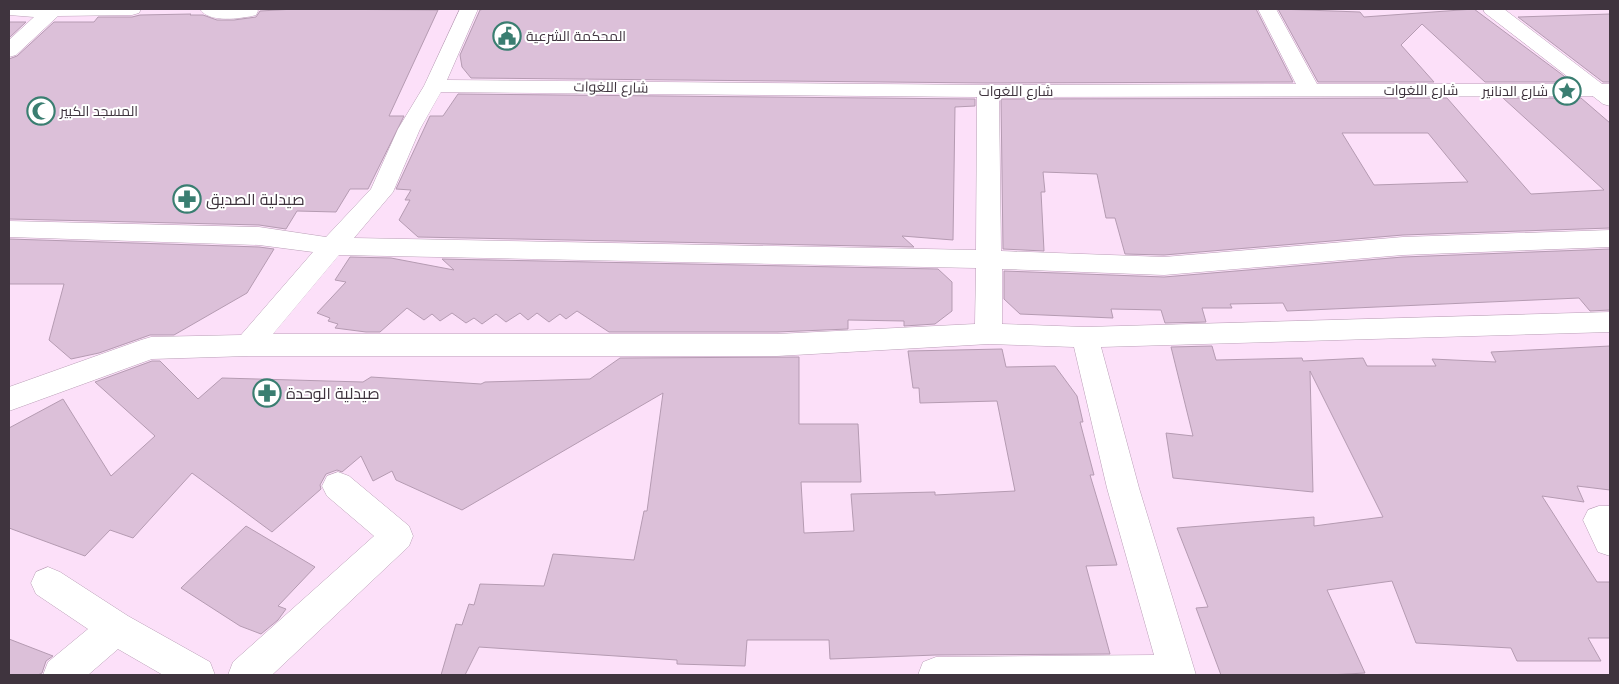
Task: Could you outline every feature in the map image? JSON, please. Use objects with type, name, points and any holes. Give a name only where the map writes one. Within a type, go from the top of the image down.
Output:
[{"type":"street","points":[[9,9],[52,11],[132,9]]},
{"type":"street","points":[[209,9],[214,12],[249,11]]},
{"type":"street","points":[[248,345],[332,246],[381,192],[409,129],[434,86],[468,9]]},
{"type":"street","points":[[1267,9],[1309,89]]},
{"type":"street","points":[[1492,9],[1606,93]]},
{"type":"street","points":[[9,51],[52,11]]},
{"type":"street","name":"شارع اللغوات","points":[[434,86],[988,91],[1309,89],[1606,93]]},
{"type":"street","points":[[988,91],[988,334]]},
{"type":"street","points":[[9,229],[259,236],[332,246],[988,258],[1164,266],[1403,246],[1610,238]]},
{"type":"street","points":[[9,400],[151,348],[248,345],[777,345],[988,334],[1085,337],[1610,322]]},
{"type":"street","points":[[936,675],[1177,674],[1123,488],[1085,337]]},
{"type":"street","points":[[246,675],[397,536],[338,486]]},
{"type":"street","points":[[1610,520],[1599,520],[1610,541]]},
{"type":"street","points":[[48,583],[116,628],[196,675]]},
{"type":"street","points":[[61,675],[116,628]]},
{"type":"building","points":[[295,9],[438,10],[389,116],[404,116],[368,189],[350,189],[336,212],[297,211],[286,229],[259,225],[9,219],[9,59],[17,56],[54,22],[94,22],[98,17],[191,14],[203,15],[217,20],[234,20],[256,17],[260,11]]},
{"type":"building","points":[[1256,9],[1293,82],[988,83],[471,78],[462,67],[460,55],[480,10]]},
{"type":"building","points":[[1278,9],[1360,12],[1364,17],[1474,9],[1572,82],[1485,82],[1422,24],[1401,45],[1434,82],[1318,82]]},
{"type":"building","points":[[1610,14],[1610,82],[1603,82],[1518,17]]},
{"type":"building","points":[[9,22],[26,22],[9,38]]},
{"type":"building","points":[[458,94],[975,99],[975,106],[955,107],[953,240],[902,236],[914,247],[418,237],[399,220],[410,200],[405,200],[411,190],[396,189],[430,116],[443,116]]},
{"type":"building","points":[[1447,98],[1531,194],[1604,190],[1503,98],[1581,98],[1610,123],[1610,228],[1403,235],[1164,255],[1125,254],[1115,218],[1106,218],[1097,174],[1043,172],[1045,192],[1041,192],[1044,251],[1003,249],[1001,99]],"holes":[[[1342,133],[1428,133],[1468,182],[1374,185]]]},
{"type":"building","points":[[9,239],[274,249],[247,293],[174,335],[150,335],[99,353],[71,359],[49,340],[64,284],[9,284]]},
{"type":"building","points":[[1610,249],[1610,310],[1590,311],[1579,298],[1287,311],[1283,303],[1230,304],[1232,308],[1202,308],[1206,322],[1165,323],[1161,310],[1111,309],[1113,318],[1020,314],[1004,299],[1004,271],[1164,277],[1403,257]]},
{"type":"building","points":[[350,257],[391,258],[454,270],[442,259],[938,269],[952,282],[952,311],[935,324],[904,326],[904,321],[848,320],[848,329],[777,332],[609,332],[577,311],[566,319],[560,314],[549,322],[537,313],[528,320],[520,313],[506,322],[496,314],[482,324],[474,318],[466,323],[452,313],[440,321],[432,314],[424,320],[407,308],[380,332],[366,332],[335,328],[338,324],[328,321],[330,318],[317,313],[346,282],[335,280]]},
{"type":"building","points":[[1212,346],[1216,360],[1302,358],[1303,361],[1363,358],[1367,366],[1436,366],[1432,359],[1496,362],[1491,352],[1610,346],[1610,490],[1577,486],[1584,502],[1542,496],[1597,582],[1610,582],[1610,638],[1588,638],[1601,661],[1517,661],[1511,648],[1416,643],[1392,581],[1327,590],[1365,673],[1221,675],[1196,608],[1208,607],[1177,528],[1314,517],[1314,526],[1383,517],[1310,371],[1313,492],[1173,478],[1166,433],[1193,436],[1171,347]]},
{"type":"building","points":[[1002,349],[1006,367],[1055,366],[1077,396],[1083,422],[1080,422],[1094,475],[1090,475],[1117,565],[1086,566],[1110,654],[936,655],[830,659],[829,640],[747,640],[745,666],[677,664],[677,660],[479,647],[465,675],[441,675],[456,624],[462,625],[469,604],[474,605],[480,584],[544,586],[553,554],[634,560],[644,511],[647,511],[663,393],[462,510],[396,480],[392,471],[373,481],[361,456],[342,472],[337,470],[326,474],[320,485],[321,489],[272,532],[192,473],[133,538],[110,530],[85,556],[9,528],[9,428],[63,399],[111,476],[155,436],[95,382],[152,361],[160,361],[198,399],[222,378],[363,382],[371,377],[481,384],[485,382],[590,379],[620,358],[799,357],[799,424],[858,424],[861,482],[801,482],[804,533],[854,531],[851,494],[935,492],[935,495],[1015,491],[997,401],[920,403],[919,388],[913,388],[908,351]]},
{"type":"building","points":[[246,526],[315,567],[278,606],[286,609],[278,620],[261,634],[240,626],[181,588]]},
{"type":"building","points":[[9,639],[53,656],[46,661],[42,673],[38,675],[9,675]]},
{"type":"place","name":"المحكمة الشرعية","points":[[507,36]]},
{"type":"place","name":"شارع الدنانير","points":[[1567,91]]},
{"type":"place","name":"المسجد الكبير","points":[[41,111]]},
{"type":"place","name":"صيدلية الصديق","points":[[187,199]]},
{"type":"place","name":"صيدلية الوحدة","points":[[267,393]]}]
